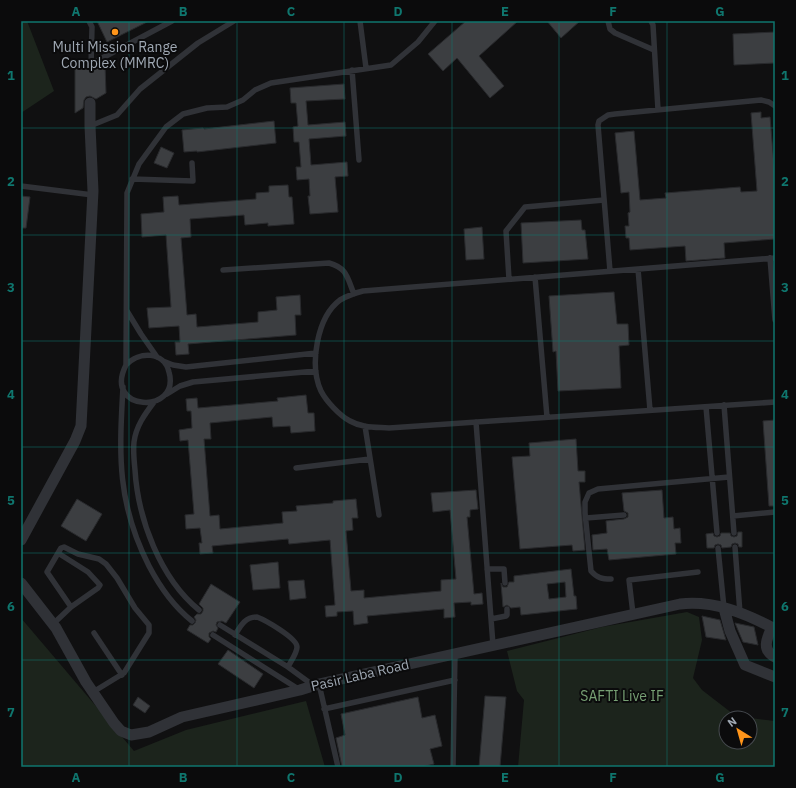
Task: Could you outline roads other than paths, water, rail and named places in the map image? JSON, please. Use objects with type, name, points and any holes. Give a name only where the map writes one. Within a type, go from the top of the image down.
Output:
[{"type":"street","points":[[21,540],[75,441],[81,426],[93,195],[90,103]]},
{"type":"street","name":"Pasir Laba Road","points":[[21,583],[53,624],[93,692],[114,723],[121,731],[131,735],[149,732],[182,717],[316,685],[680,604],[693,602],[710,604],[740,613],[774,628]]},
{"type":"street","points":[[724,608],[730,631],[745,665],[775,677]]},
{"type":"street","points":[[774,628],[765,642],[767,650],[775,657]]},
{"type":"lane","points":[[89,21],[92,28],[91,65],[172,21]]},
{"type":"lane","points":[[90,126],[117,115],[140,89],[198,43],[234,21]]},
{"type":"lane","points":[[360,21],[366,68]]},
{"type":"lane","points":[[126,365],[127,192],[139,164],[166,127],[183,114],[207,108],[227,107],[243,100],[255,90],[271,83],[391,65],[418,42],[435,21]]},
{"type":"lane","points":[[608,21],[610,29],[615,33],[654,50]]},
{"type":"lane","points":[[651,21],[653,25],[658,110]]},
{"type":"lane","points":[[352,70],[359,160]]},
{"type":"lane","points":[[610,271],[598,125],[599,121],[614,114],[762,100],[775,106]]},
{"type":"lane","points":[[132,179],[193,181],[192,163]]},
{"type":"lane","points":[[21,186],[93,195]]},
{"type":"lane","points":[[509,279],[506,230],[526,207],[604,200]]},
{"type":"lane","points":[[775,320],[773,258],[363,291],[340,300],[333,308],[324,320],[320,330],[316,353],[316,371],[321,390],[331,406],[350,421],[365,426],[389,428],[775,402]]},
{"type":"lane","points":[[223,270],[329,263],[342,269],[346,274],[354,294]]},
{"type":"lane","points":[[638,269],[650,410]]},
{"type":"lane","points":[[536,277],[546,417]]},
{"type":"lane","points":[[127,311],[145,341],[157,357],[173,365],[186,367],[316,353]]},
{"type":"lane","points":[[154,402],[139,402],[132,399],[126,394],[121,379],[122,372],[131,360],[144,354],[157,357]]},
{"type":"lane","points":[[163,361],[167,366],[170,378],[167,391],[163,396]]},
{"type":"lane","points":[[199,610],[185,598],[176,587],[148,533],[140,511],[135,473],[134,442],[142,417],[154,402],[180,386],[193,382],[316,371]]},
{"type":"lane","points":[[123,387],[120,456],[124,494],[129,516],[145,557],[165,593],[192,621]]},
{"type":"lane","points":[[724,405],[734,533]]},
{"type":"lane","points":[[706,407],[716,533]]},
{"type":"lane","points":[[476,422],[493,645]]},
{"type":"lane","points":[[365,426],[379,515]]},
{"type":"lane","points":[[296,468],[370,459]]},
{"type":"lane","points":[[611,579],[597,577],[591,571],[585,502],[589,493],[598,489],[729,477]]},
{"type":"lane","points":[[732,516],[775,512]]},
{"type":"lane","points":[[586,518],[624,515]]},
{"type":"lane","points":[[71,607],[47,573],[61,548],[64,547],[78,554],[99,559],[106,564],[149,625],[149,633],[122,675],[93,692]]},
{"type":"lane","points":[[735,547],[740,613]]},
{"type":"lane","points":[[718,548],[724,608]]},
{"type":"lane","points":[[53,624],[71,607],[100,585],[88,572],[58,553]]},
{"type":"lane","points":[[487,569],[504,569],[505,583]]},
{"type":"lane","points":[[633,614],[630,580],[698,572]]},
{"type":"lane","points":[[491,619],[506,616],[506,608]]},
{"type":"lane","points":[[235,635],[244,621],[253,617],[260,618],[294,640],[297,647],[288,667]]},
{"type":"lane","points":[[220,625],[316,685],[324,709],[338,767]]},
{"type":"lane","points":[[94,633],[122,675]]},
{"type":"lane","points":[[214,635],[300,690]]},
{"type":"lane","points":[[453,767],[455,654]]},
{"type":"lane","points":[[324,709],[455,680]]},
{"type":"place","name":"Multi Mission Range Complex (MMRC)","points":[[115,32]]},
{"type":"park label","name":"SAFTI Live IF","points":[[622,696]]}]
